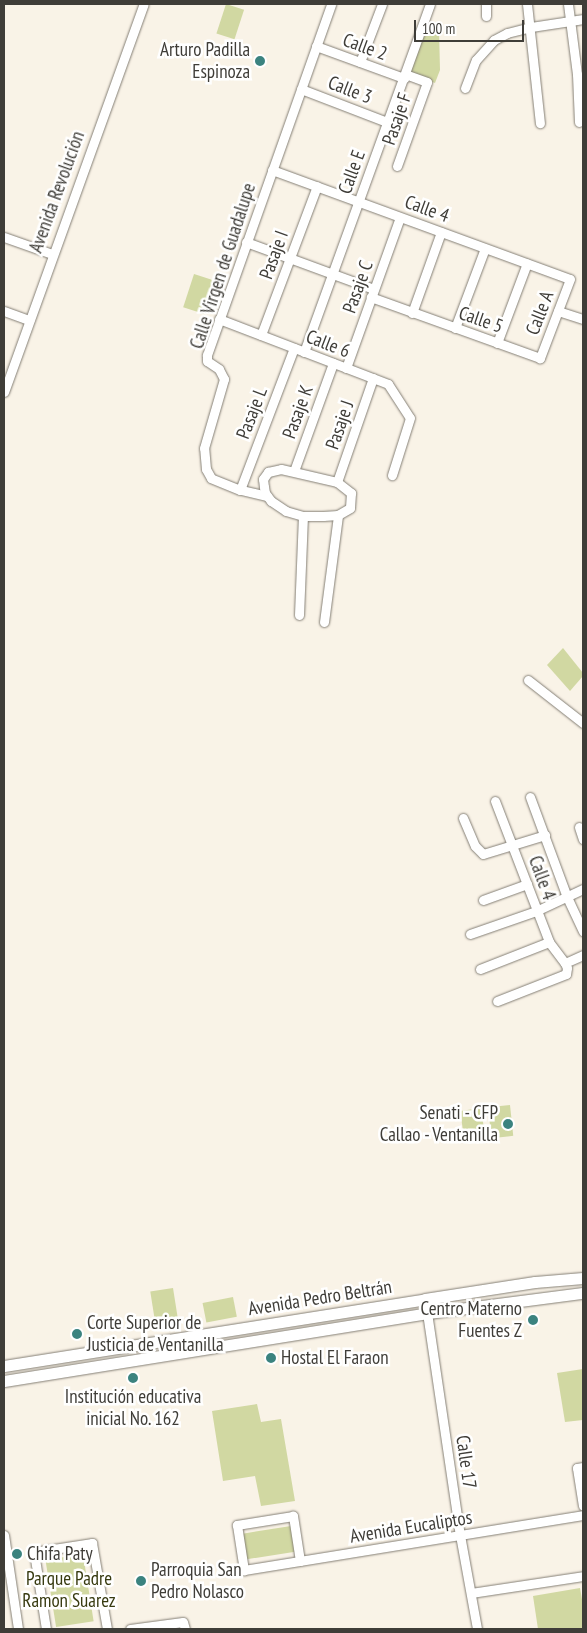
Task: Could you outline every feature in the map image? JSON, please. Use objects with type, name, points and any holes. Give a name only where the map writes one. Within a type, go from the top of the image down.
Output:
[{"type":"main road","name":"Avenida Pedro Beltrán","points":[[4,1366],[535,1282],[583,1278]]},
{"type":"main road","name":"Avenida Pedro Beltrán","points":[[4,1381],[428,1313],[583,1293]]},
{"type":"main road","points":[[102,1350],[104,1365]]},
{"type":"street","name":"Avenida Revolución","points":[[4,392],[52,254],[144,4]]},
{"type":"street","name":"Calle Virgen de Guadalupe","points":[[267,496],[240,490],[211,478],[204,463],[204,448],[224,381],[219,369],[207,361],[218,319],[331,4]]},
{"type":"street","points":[[360,62],[382,4]]},
{"type":"street","name":"Calle E","points":[[304,352],[430,4]]},
{"type":"street","points":[[486,4],[486,16]]},
{"type":"street","points":[[527,4],[540,123]]},
{"type":"street","points":[[568,4],[579,122]]},
{"type":"street","points":[[465,88],[476,60],[488,45],[507,33],[531,27],[583,19]]},
{"type":"street","name":"Calle 2","points":[[316,46],[360,62],[427,82]]},
{"type":"street","name":"Pasaje F","points":[[397,166],[427,82]]},
{"type":"street","name":"Calle 3","points":[[301,89],[388,122]]},
{"type":"street","name":"Calle 4","points":[[272,170],[570,279]]},
{"type":"street","name":"Pasaje I","points":[[261,335],[317,186]]},
{"type":"street","name":"Pasaje C","points":[[346,368],[400,217]]},
{"type":"street","points":[[412,313],[441,232]]},
{"type":"street","points":[[4,237],[52,254]]},
{"type":"street","name":"Calle 5","points":[[246,242],[332,273],[412,313],[540,358]]},
{"type":"street","points":[[455,328],[486,248]]},
{"type":"street","points":[[498,343],[526,263]]},
{"type":"street","name":"Calle A","points":[[540,358],[570,279]]},
{"type":"street","points":[[4,311],[29,320]]},
{"type":"street","points":[[558,311],[583,319]]},
{"type":"street","name":"Calle 6","points":[[218,319],[388,384],[410,418],[392,474]]},
{"type":"street","name":"Pasaje L","points":[[240,490],[294,348]]},
{"type":"street","name":"Pasaje K","points":[[294,471],[333,363]]},
{"type":"street","name":"Pasaje J","points":[[338,482],[373,378]]},
{"type":"street","points":[[281,469],[294,471],[338,482],[351,493],[350,508],[338,514],[303,516],[286,510],[267,496],[263,479],[268,472],[281,469]]},
{"type":"street","points":[[324,622],[338,514]]},
{"type":"street","points":[[299,615],[303,516]]},
{"type":"street","points":[[528,680],[583,724]]},
{"type":"street","points":[[530,797],[567,897],[583,932]]},
{"type":"street","name":"Calle 4","points":[[495,801],[549,942],[565,962]]},
{"type":"street","points":[[463,818],[475,846],[483,854],[545,835]]},
{"type":"street","points":[[579,827],[583,839]]},
{"type":"street","points":[[482,900],[527,884]]},
{"type":"street","points":[[470,934],[536,911],[583,889]]},
{"type":"street","points":[[480,970],[549,942]]},
{"type":"street","points":[[498,1001],[566,974],[565,962],[583,955]]},
{"type":"street","name":"Calle 17","points":[[425,1299],[460,1535],[477,1629]]},
{"type":"street","points":[[580,1468],[583,1506]]},
{"type":"street","name":"Avenida Eucaliptos","points":[[300,1561],[293,1516],[237,1525],[244,1570],[583,1516]]},
{"type":"street","points":[[4,1535],[18,1629]]},
{"type":"street","points":[[46,1629],[34,1552],[92,1543],[107,1629]]},
{"type":"street","points":[[471,1593],[583,1576]]},
{"type":"street","points":[[130,1629],[184,1626]]},
{"type":"green space","points":[[226,4],[244,10],[234,39],[216,33]]},
{"type":"green space","points":[[427,25],[439,30],[440,70],[435,83],[409,73]]},
{"type":"green space","points":[[194,274],[215,281],[204,314],[183,307]]},
{"type":"green space","points":[[563,648],[583,673],[583,676],[570,691],[547,665]]},
{"type":"green space","points":[[510,1105],[513,1136],[491,1138],[488,1107]]},
{"type":"green space","points":[[481,1108],[485,1138],[464,1141],[460,1111]]},
{"type":"green space","points":[[173,1288],[179,1326],[156,1329],[150,1292]]},
{"type":"green space","points":[[233,1297],[237,1317],[206,1323],[203,1303]]},
{"type":"green space","points":[[583,1369],[583,1420],[565,1422],[557,1373]]},
{"type":"green space","points":[[257,1404],[261,1422],[281,1419],[295,1501],[261,1506],[255,1476],[223,1481],[212,1411]]},
{"type":"green space","points":[[291,1526],[295,1552],[247,1559],[243,1534]]},
{"type":"green space","name":"Parque Padre Ramon Suarez","points":[[83,1554],[94,1621],[56,1627],[45,1560]]},
{"type":"green space","points":[[580,1588],[583,1605],[583,1629],[538,1629],[533,1596]]},
{"type":"place","name":"Arturo Padilla Espinoza","points":[[260,61]]},
{"type":"place","name":"Senati - CFP Callao - Ventanilla","points":[[508,1124]]},
{"type":"place","name":"Centro Materno Fuentes Z","points":[[533,1320]]},
{"type":"place","name":"Corte Superior de Justicia de Ventanilla","points":[[77,1334]]},
{"type":"place","name":"Hostal El Faraon","points":[[271,1358]]},
{"type":"place","name":"Institución educativa inicial No. 162","points":[[133,1378]]},
{"type":"place","name":"Chifa Paty","points":[[17,1554]]},
{"type":"place","name":"Parroquia San Pedro Nolasco","points":[[141,1581]]}]
